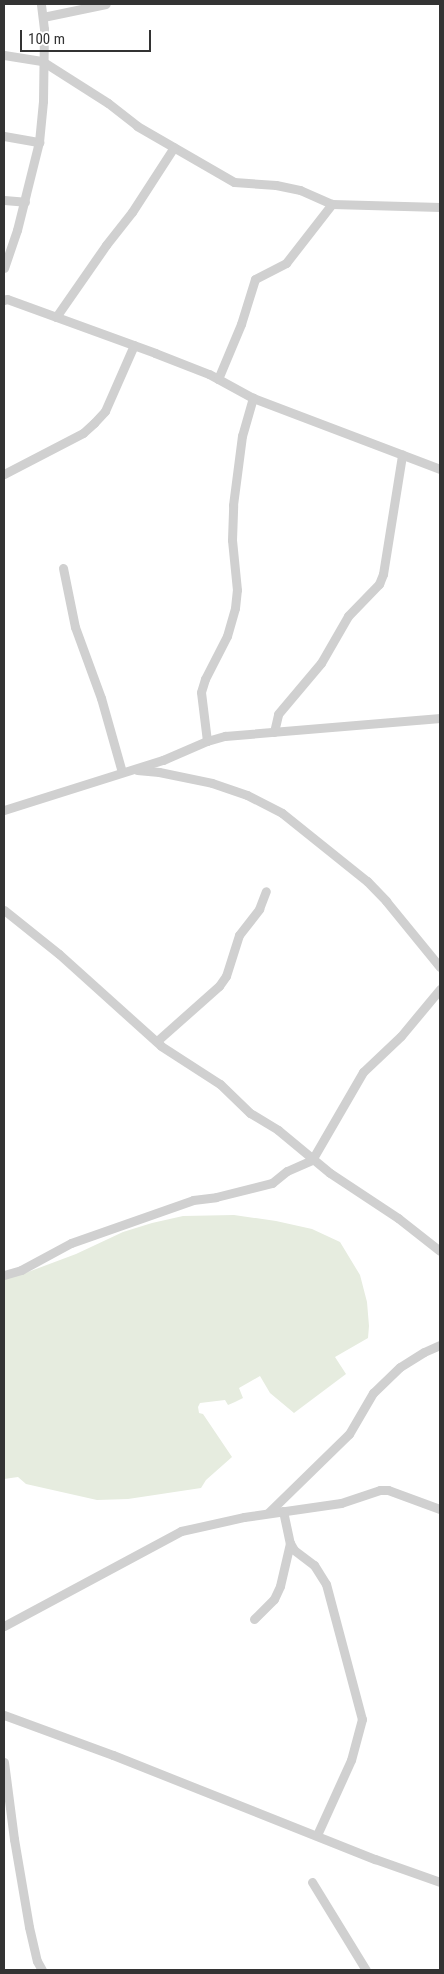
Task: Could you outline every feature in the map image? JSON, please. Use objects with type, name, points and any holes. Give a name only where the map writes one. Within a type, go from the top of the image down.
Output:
[{"type":"street","points":[[4,268],[25,202],[39,142],[43,101],[43,17],[41,4]]},
{"type":"street","points":[[43,17],[106,4]]},
{"type":"street","points":[[4,55],[42,61],[108,102],[137,126],[234,182],[276,185],[300,190],[332,204],[440,208]]},
{"type":"street","points":[[4,136],[39,142]]},
{"type":"street","points":[[56,317],[106,245],[132,212],[174,147]]},
{"type":"street","points":[[4,200],[25,202]]},
{"type":"street","points":[[218,379],[241,324],[254,279],[286,263],[332,204]]},
{"type":"street","points":[[5,298],[134,345],[218,379],[254,398],[440,469]]},
{"type":"street","points":[[4,474],[83,433],[94,423],[104,411],[134,345]]},
{"type":"street","points":[[207,741],[201,692],[205,679],[227,636],[235,608],[237,590],[232,540],[234,505],[242,436],[254,398]]},
{"type":"street","points":[[274,732],[278,714],[321,663],[348,616],[379,584],[383,574],[402,455]]},
{"type":"street","points":[[63,568],[78,636],[126,771]]},
{"type":"street","points":[[4,810],[178,754],[207,741],[225,736],[440,718]]},
{"type":"street","points":[[126,771],[159,772],[212,783],[247,795],[282,812],[366,881],[386,901],[440,968]]},
{"type":"street","points":[[156,1041],[219,986],[226,976],[239,935],[260,909],[266,891]]},
{"type":"street","points":[[4,910],[59,954],[174,1056],[220,1084],[250,1113],[283,1133],[312,1160],[398,1218],[440,1250]]},
{"type":"street","points":[[4,1275],[21,1270],[70,1243],[193,1200],[216,1197],[272,1183],[287,1171],[312,1160],[363,1072],[401,1036],[440,988]]},
{"type":"street","points":[[268,1513],[349,1434],[373,1393],[400,1367],[424,1352],[440,1345]]},
{"type":"street","points":[[4,1626],[181,1531],[268,1513],[342,1503],[380,1490],[388,1490],[440,1509]]},
{"type":"street","points":[[283,1511],[290,1543],[294,1550],[314,1565],[326,1584],[362,1719],[350,1760],[317,1835]]},
{"type":"street","points":[[254,1619],[274,1599],[280,1586],[290,1543]]},
{"type":"street","points":[[4,1714],[375,1859],[440,1882]]},
{"type":"street","points":[[4,1762],[14,1840],[37,1961],[42,1970]]},
{"type":"street","points":[[312,1882],[366,1970]]},
{"type":"shaded area","points":[[234,1215],[276,1221],[312,1229],[340,1242],[360,1275],[367,1302],[369,1326],[368,1338],[335,1357],[346,1374],[294,1413],[270,1393],[260,1376],[239,1388],[243,1398],[235,1402],[228,1405],[225,1400],[200,1403],[198,1407],[199,1413],[203,1414],[232,1457],[206,1480],[201,1488],[128,1499],[97,1500],[26,1484],[18,1477],[4,1479],[4,1277],[28,1272],[76,1254],[123,1232],[152,1223],[183,1216]]}]
